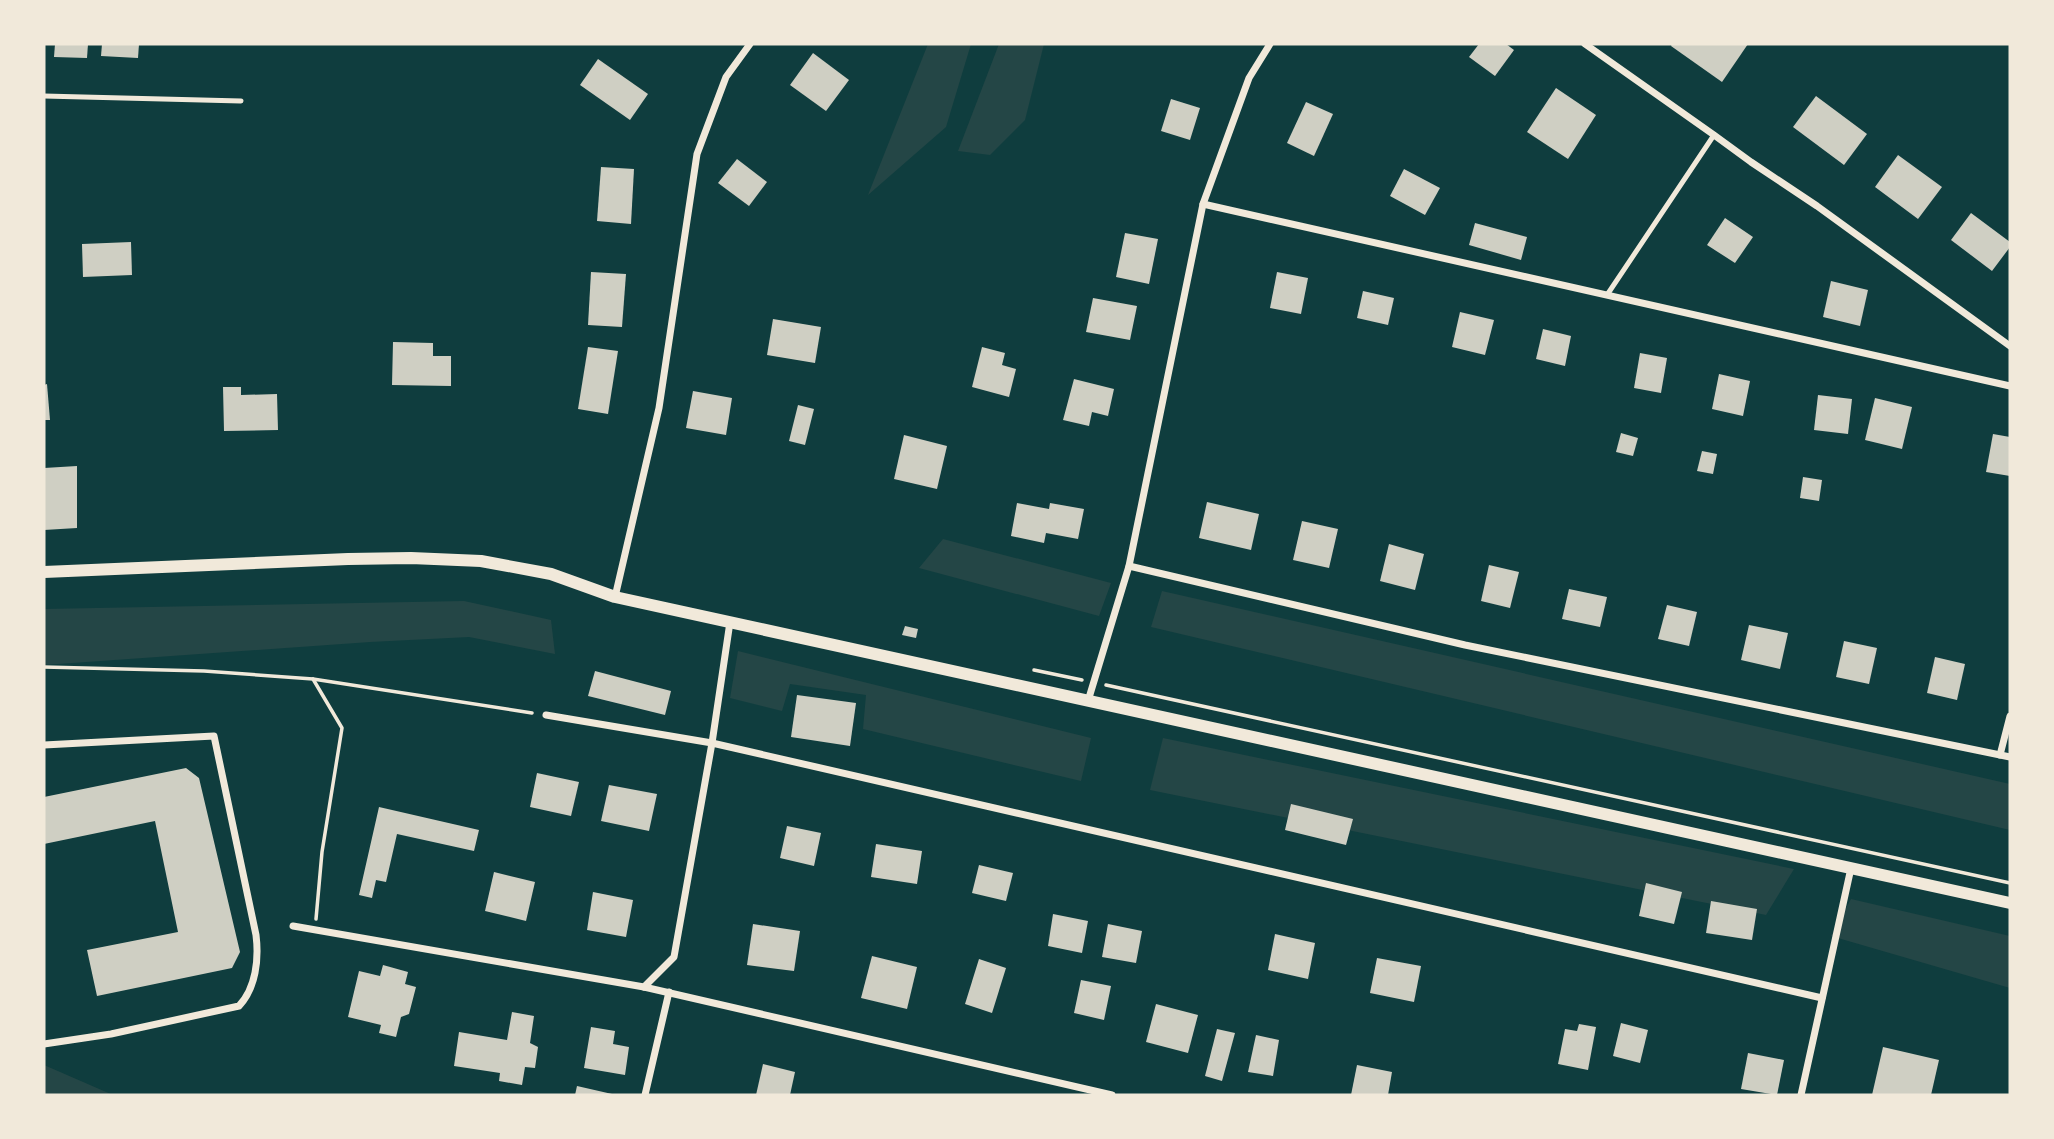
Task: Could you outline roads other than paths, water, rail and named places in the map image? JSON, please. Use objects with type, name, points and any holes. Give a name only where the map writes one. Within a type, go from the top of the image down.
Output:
[{"type":"street","points":[[615,597],[659,408],[697,154],[726,77],[749,44]]},
{"type":"street","points":[[1088,701],[1129,566],[1203,204],[1249,78],[1270,44]]},
{"type":"street","points":[[1585,44],[1817,206],[2010,346]]},
{"type":"street","points":[[1203,204],[2010,386]]},
{"type":"street","points":[[44,572],[348,559],[481,561],[551,574],[615,597],[2010,903]]},
{"type":"street","points":[[1129,566],[1465,645],[2010,757]]},
{"type":"street","points":[[644,987],[674,957],[712,743],[730,622]]},
{"type":"street","points":[[546,715],[712,743],[1822,998]]},
{"type":"street","points":[[2000,755],[2010,716]]},
{"type":"street","points":[[44,745],[214,736],[258,953],[247,998],[239,1006],[111,1034],[44,1044]]},
{"type":"street","points":[[1801,1095],[1851,868]]},
{"type":"street","points":[[293,926],[669,992],[1112,1095]]},
{"type":"street","points":[[645,1095],[669,992]]},
{"type":"lane","points":[[44,96],[241,101]]},
{"type":"lane","points":[[1607,295],[1714,135]]}]
